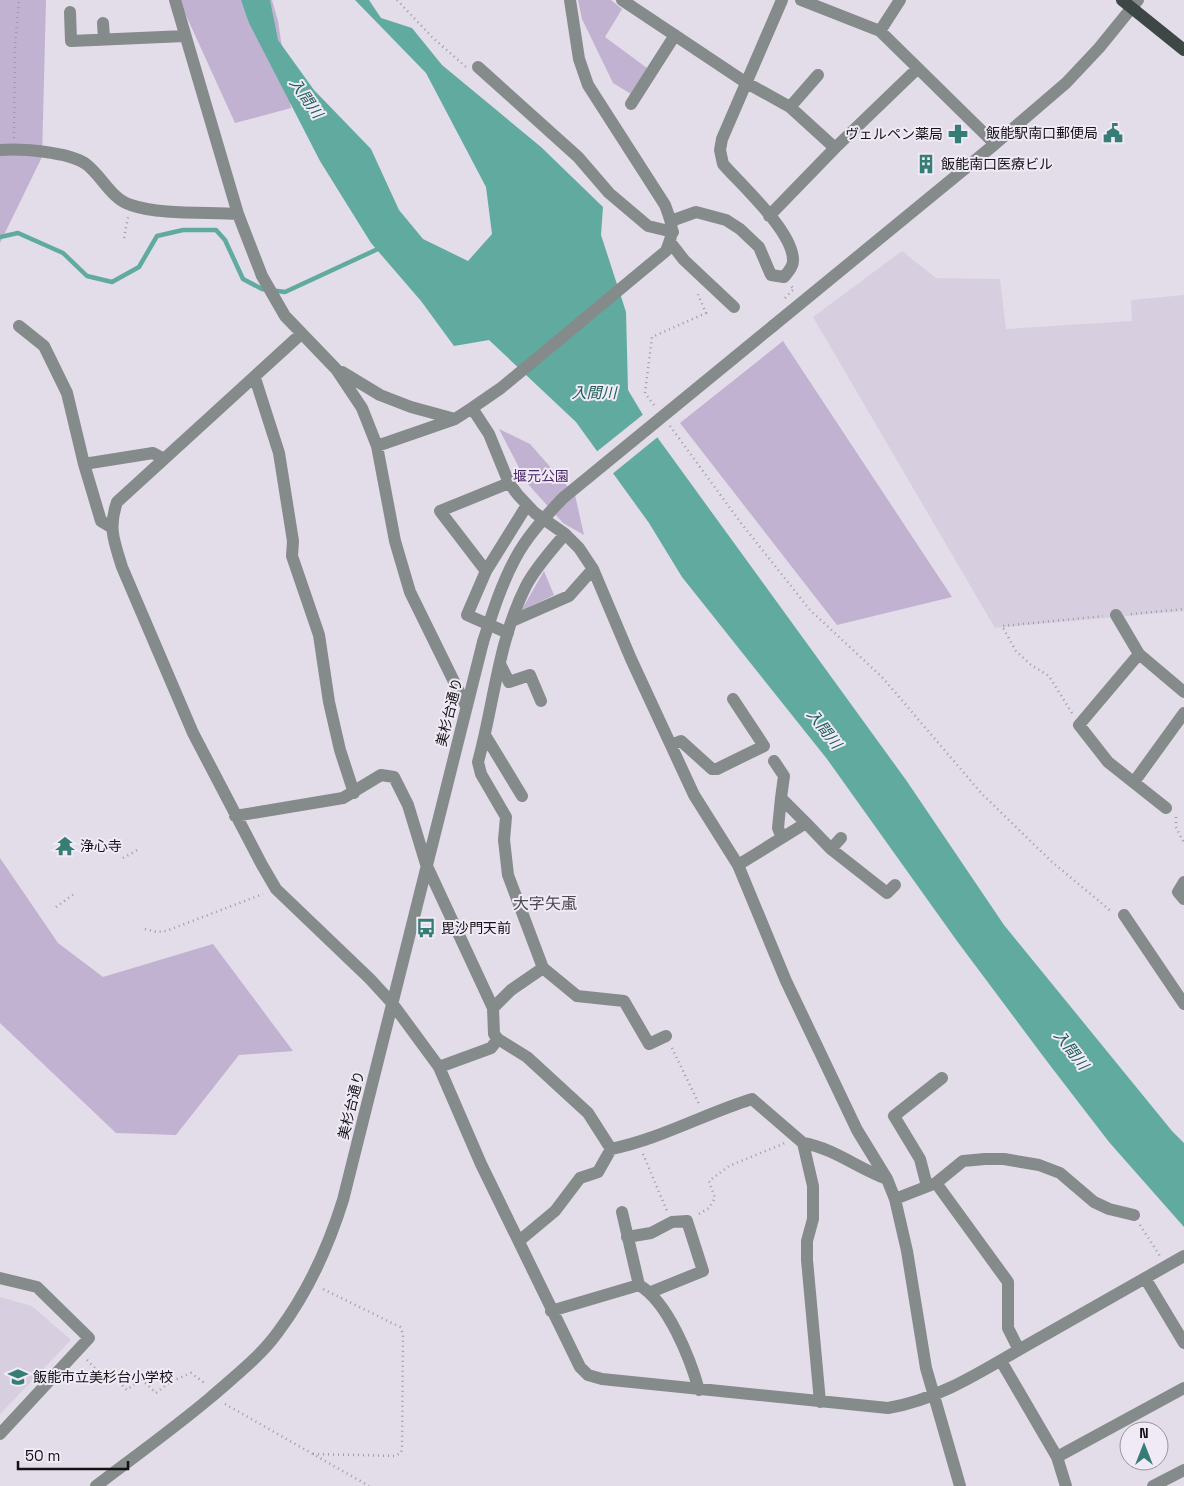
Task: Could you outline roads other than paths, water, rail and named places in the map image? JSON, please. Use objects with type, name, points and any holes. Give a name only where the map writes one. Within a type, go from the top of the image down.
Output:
[{"type":"main road","points":[[1131,2],[1184,50]]},
{"type":"street","points":[[175,0],[238,214],[265,281],[285,316],[336,368],[380,395],[411,407],[454,419]]},
{"type":"street","points":[[570,0],[579,59],[588,86],[665,205],[671,232],[684,260],[734,307]]},
{"type":"street","points":[[622,0],[745,82],[790,107],[835,148]]},
{"type":"street","points":[[377,446],[454,419],[501,388],[663,255],[671,232],[696,212],[726,220],[740,229],[759,247],[771,275],[784,277],[791,270],[793,261],[790,247],[780,228],[723,164],[720,150],[722,139],[745,82],[782,0]]},
{"type":"street","points":[[801,0],[880,31],[995,144]]},
{"type":"street","points":[[880,31],[900,0]]},
{"type":"street","name":"美杉台通り","points":[[96,1486],[244,1369],[277,1334],[310,1282],[331,1235],[343,1200],[483,642],[500,592],[515,558],[536,527],[556,505],[995,144],[1066,83],[1099,48],[1131,2]]},
{"type":"street","points":[[70,12],[71,41],[185,36]]},
{"type":"street","points":[[103,23],[104,39]]},
{"type":"street","points":[[631,104],[675,35]]},
{"type":"street","points":[[478,67],[578,157],[610,193],[648,226],[671,232]]},
{"type":"street","points":[[769,216],[835,148],[917,69]]},
{"type":"street","points":[[790,107],[818,75]]},
{"type":"street","points":[[0,150],[69,157],[86,164],[115,195],[131,206],[238,214]]},
{"type":"street","points":[[19,326],[44,346],[67,393],[84,464],[101,520],[111,527]]},
{"type":"street","points":[[301,334],[117,502],[111,527],[122,567],[193,733],[235,816],[276,889],[364,972],[392,1003],[440,1067],[481,1164],[580,1367],[588,1375],[602,1379],[888,1408],[934,1395],[1001,1361],[1184,1256]]},
{"type":"street","points":[[336,368],[362,408],[377,446],[395,541],[410,592],[466,706]]},
{"type":"street","points":[[255,378],[279,452],[293,542],[292,556],[319,635],[329,702],[340,750],[354,793]]},
{"type":"street","points":[[472,408],[490,434],[510,483],[526,505],[565,534],[579,548],[593,569],[694,795],[738,866],[794,998],[857,1130],[887,1179],[895,1199],[907,1251],[926,1368],[960,1486]]},
{"type":"street","points":[[84,464],[153,453],[164,459]]},
{"type":"street","points":[[486,571],[440,511],[510,483]]},
{"type":"street","points":[[508,633],[467,615],[486,571],[526,505]]},
{"type":"street","points":[[565,534],[540,564],[526,586],[512,621],[500,664],[486,735],[478,762],[481,774],[506,817],[504,840],[508,875],[543,968],[577,996],[624,1001],[649,1044],[666,1036]]},
{"type":"street","points":[[512,621],[569,596],[593,569]]},
{"type":"street","points":[[1116,615],[1139,654],[1184,692]]},
{"type":"street","points":[[1139,654],[1079,725],[1108,762],[1166,808]]},
{"type":"street","points":[[500,664],[509,682],[530,675],[541,700]]},
{"type":"street","points":[[671,745],[681,740],[712,769],[717,770],[764,746],[733,699]]},
{"type":"street","points":[[1134,782],[1184,713]]},
{"type":"street","points":[[486,735],[522,796]]},
{"type":"street","points":[[774,761],[784,776],[778,828],[782,838]]},
{"type":"street","points":[[235,816],[344,798],[381,775],[394,777],[408,805],[426,864],[493,1008],[494,1034],[498,1039],[527,1057],[582,1107],[611,1149]]},
{"type":"street","points":[[781,798],[831,849],[887,892],[895,885]]},
{"type":"street","points":[[738,866],[806,823]]},
{"type":"street","points":[[831,849],[841,838]]},
{"type":"street","points":[[1184,882],[1178,892],[1184,899]]},
{"type":"street","points":[[1124,915],[1184,1004]]},
{"type":"street","points":[[493,1008],[511,990],[543,968]]},
{"type":"street","points":[[440,1067],[491,1048],[498,1039]]},
{"type":"street","points":[[942,1078],[894,1116],[920,1160],[931,1185],[1008,1282],[1008,1328],[1019,1350]]},
{"type":"street","points":[[519,1241],[555,1211],[580,1178],[598,1172],[611,1149],[639,1143],[752,1099],[800,1140],[816,1145],[867,1172],[887,1179]]},
{"type":"street","points":[[800,1140],[813,1186],[813,1219],[807,1241],[807,1260],[820,1402]]},
{"type":"street","points":[[895,1199],[931,1185],[963,1162],[985,1158],[1039,1165],[1060,1173],[1094,1202],[1110,1209],[1134,1215]]},
{"type":"street","points":[[622,1212],[639,1285]]},
{"type":"street","points":[[627,1237],[651,1233],[672,1222],[687,1221],[703,1271],[652,1292]]},
{"type":"street","points":[[0,1278],[37,1287],[89,1338],[79,1352],[0,1434]]},
{"type":"street","points":[[1144,1278],[1184,1343]]},
{"type":"street","points":[[551,1310],[639,1285],[652,1292],[692,1365],[699,1390]]},
{"type":"street","points":[[1001,1361],[1057,1457],[1066,1486]]},
{"type":"street","points":[[1057,1457],[1184,1388]]},
{"type":"street","points":[[1156,1485],[1184,1470]]},
{"type":"water","name":"入間川","points":[[241,0],[270,0],[278,40],[314,90],[371,149],[399,210],[423,239],[468,261],[492,234],[486,187],[426,73],[355,0],[369,0],[381,18],[412,28],[442,65],[541,147],[603,207],[601,235],[626,312],[628,390],[652,430],[906,780],[1004,925],[1172,1131],[1184,1143],[1184,1227],[1109,1142],[1049,1064],[957,941],[827,759],[682,577],[649,523],[576,422],[489,340],[454,346],[421,301],[371,243],[320,161],[249,23]]},
{"type":"waterway","points":[[0,237],[18,233],[63,253],[87,276],[112,282],[139,267],[157,236],[183,230],[216,230],[225,240],[243,279],[262,289],[285,292],[380,248]]},
{"type":"place","name":"飯能駅南口郵便局","points":[[1113,133]]},
{"type":"place","name":"ヴェルペン薬局","points":[[958,134]]},
{"type":"place","name":"飯能南口医療ビル","points":[[926,164]]},
{"type":"place","name":"浄心寺","points":[[65,846]]},
{"type":"place","name":"毘沙門天前","points":[[426,928]]},
{"type":"place","name":"飯能市立美杉台小学校","points":[[18,1377]]},
{"type":"district","name":"大字矢颪","points":[[545,903]]},
{"type":"park label","name":"堰元公園","points":[[541,476]]}]
